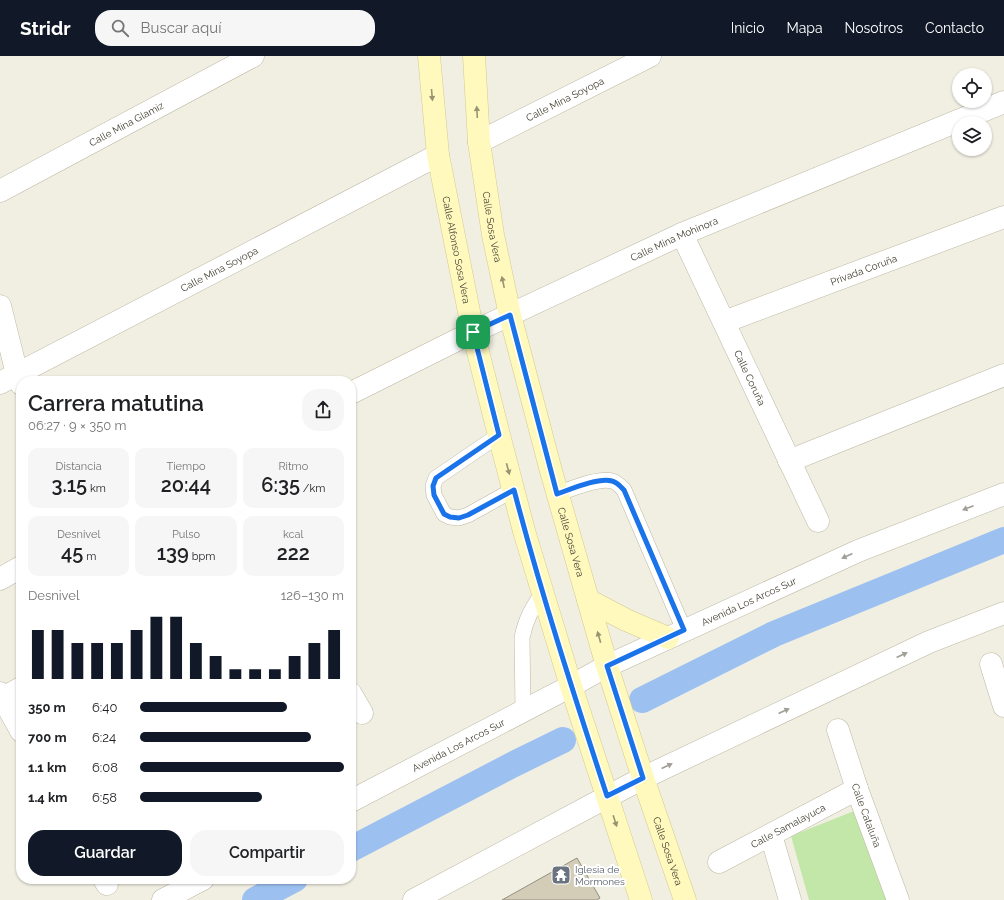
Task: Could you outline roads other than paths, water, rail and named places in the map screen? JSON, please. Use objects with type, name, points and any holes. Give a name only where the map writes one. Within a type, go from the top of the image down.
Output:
[{"type":"main road","name":"Calle Alfonso Sosa Vera","points":[[429,56],[438,155],[473,332],[499,435],[543,592],[571,686],[641,900]]},
{"type":"main road","name":"Calle Sosa Vera","points":[[474,56],[479,142],[493,235],[510,315],[557,494],[607,666],[643,778],[686,900]]},
{"type":"main road","points":[[588,600],[626,620],[676,634]]},
{"type":"street","name":"Calle Mina Glamiz","points":[[0,191],[253,56]]},
{"type":"street","name":"Calle Mina Soyopa","points":[[479,142],[650,56]]},
{"type":"street","name":"Calle Mina Mohinora","points":[[356,390],[473,332],[682,234],[1004,102]]},
{"type":"street","name":"Calle Mina Soyopa","points":[[22,376],[438,155]]},
{"type":"street","name":"Privada Coruña","points":[[724,322],[1004,216]]},
{"type":"street","name":"Calle Coruña","points":[[682,234],[818,521]]},
{"type":"street","points":[[0,306],[13,381]]},
{"type":"street","points":[[789,460],[1004,375]]},
{"type":"street","name":"Avenida Los Arcos Sur","points":[[356,798],[607,666],[858,551],[1004,494]]},
{"type":"street","points":[[0,579],[16,571]]},
{"type":"street","points":[[414,900],[643,778],[929,642],[1004,613]]},
{"type":"street","points":[[991,664],[1004,706]]},
{"type":"street","points":[[8,693],[16,716]]},
{"type":"street","points":[[356,703],[362,713]]},
{"type":"street","name":"Calle Cataluña","points":[[838,730],[857,789],[898,900]]},
{"type":"street","name":"Calle Samalayuca","points":[[719,862],[857,789]]},
{"type":"street","points":[[770,835],[790,900]]},
{"type":"street","points":[[163,900],[193,884]]},
{"type":"lane","points":[[499,435],[436,478],[433,486],[434,495],[444,514],[450,517],[459,518],[468,515],[514,490]]},
{"type":"lane","points":[[557,494],[601,480],[612,481],[624,490],[676,634]]},
{"type":"lane","points":[[524,710],[522,638],[531,610],[543,592]]},
{"type":"waterway","points":[[642,700],[774,634],[1004,540]]},
{"type":"waterway","points":[[356,846],[563,740]]},
{"type":"waterway","points":[[255,900],[285,884]]},
{"type":"place","name":"Iglesia de Mormones","points":[[561,875]]}]
